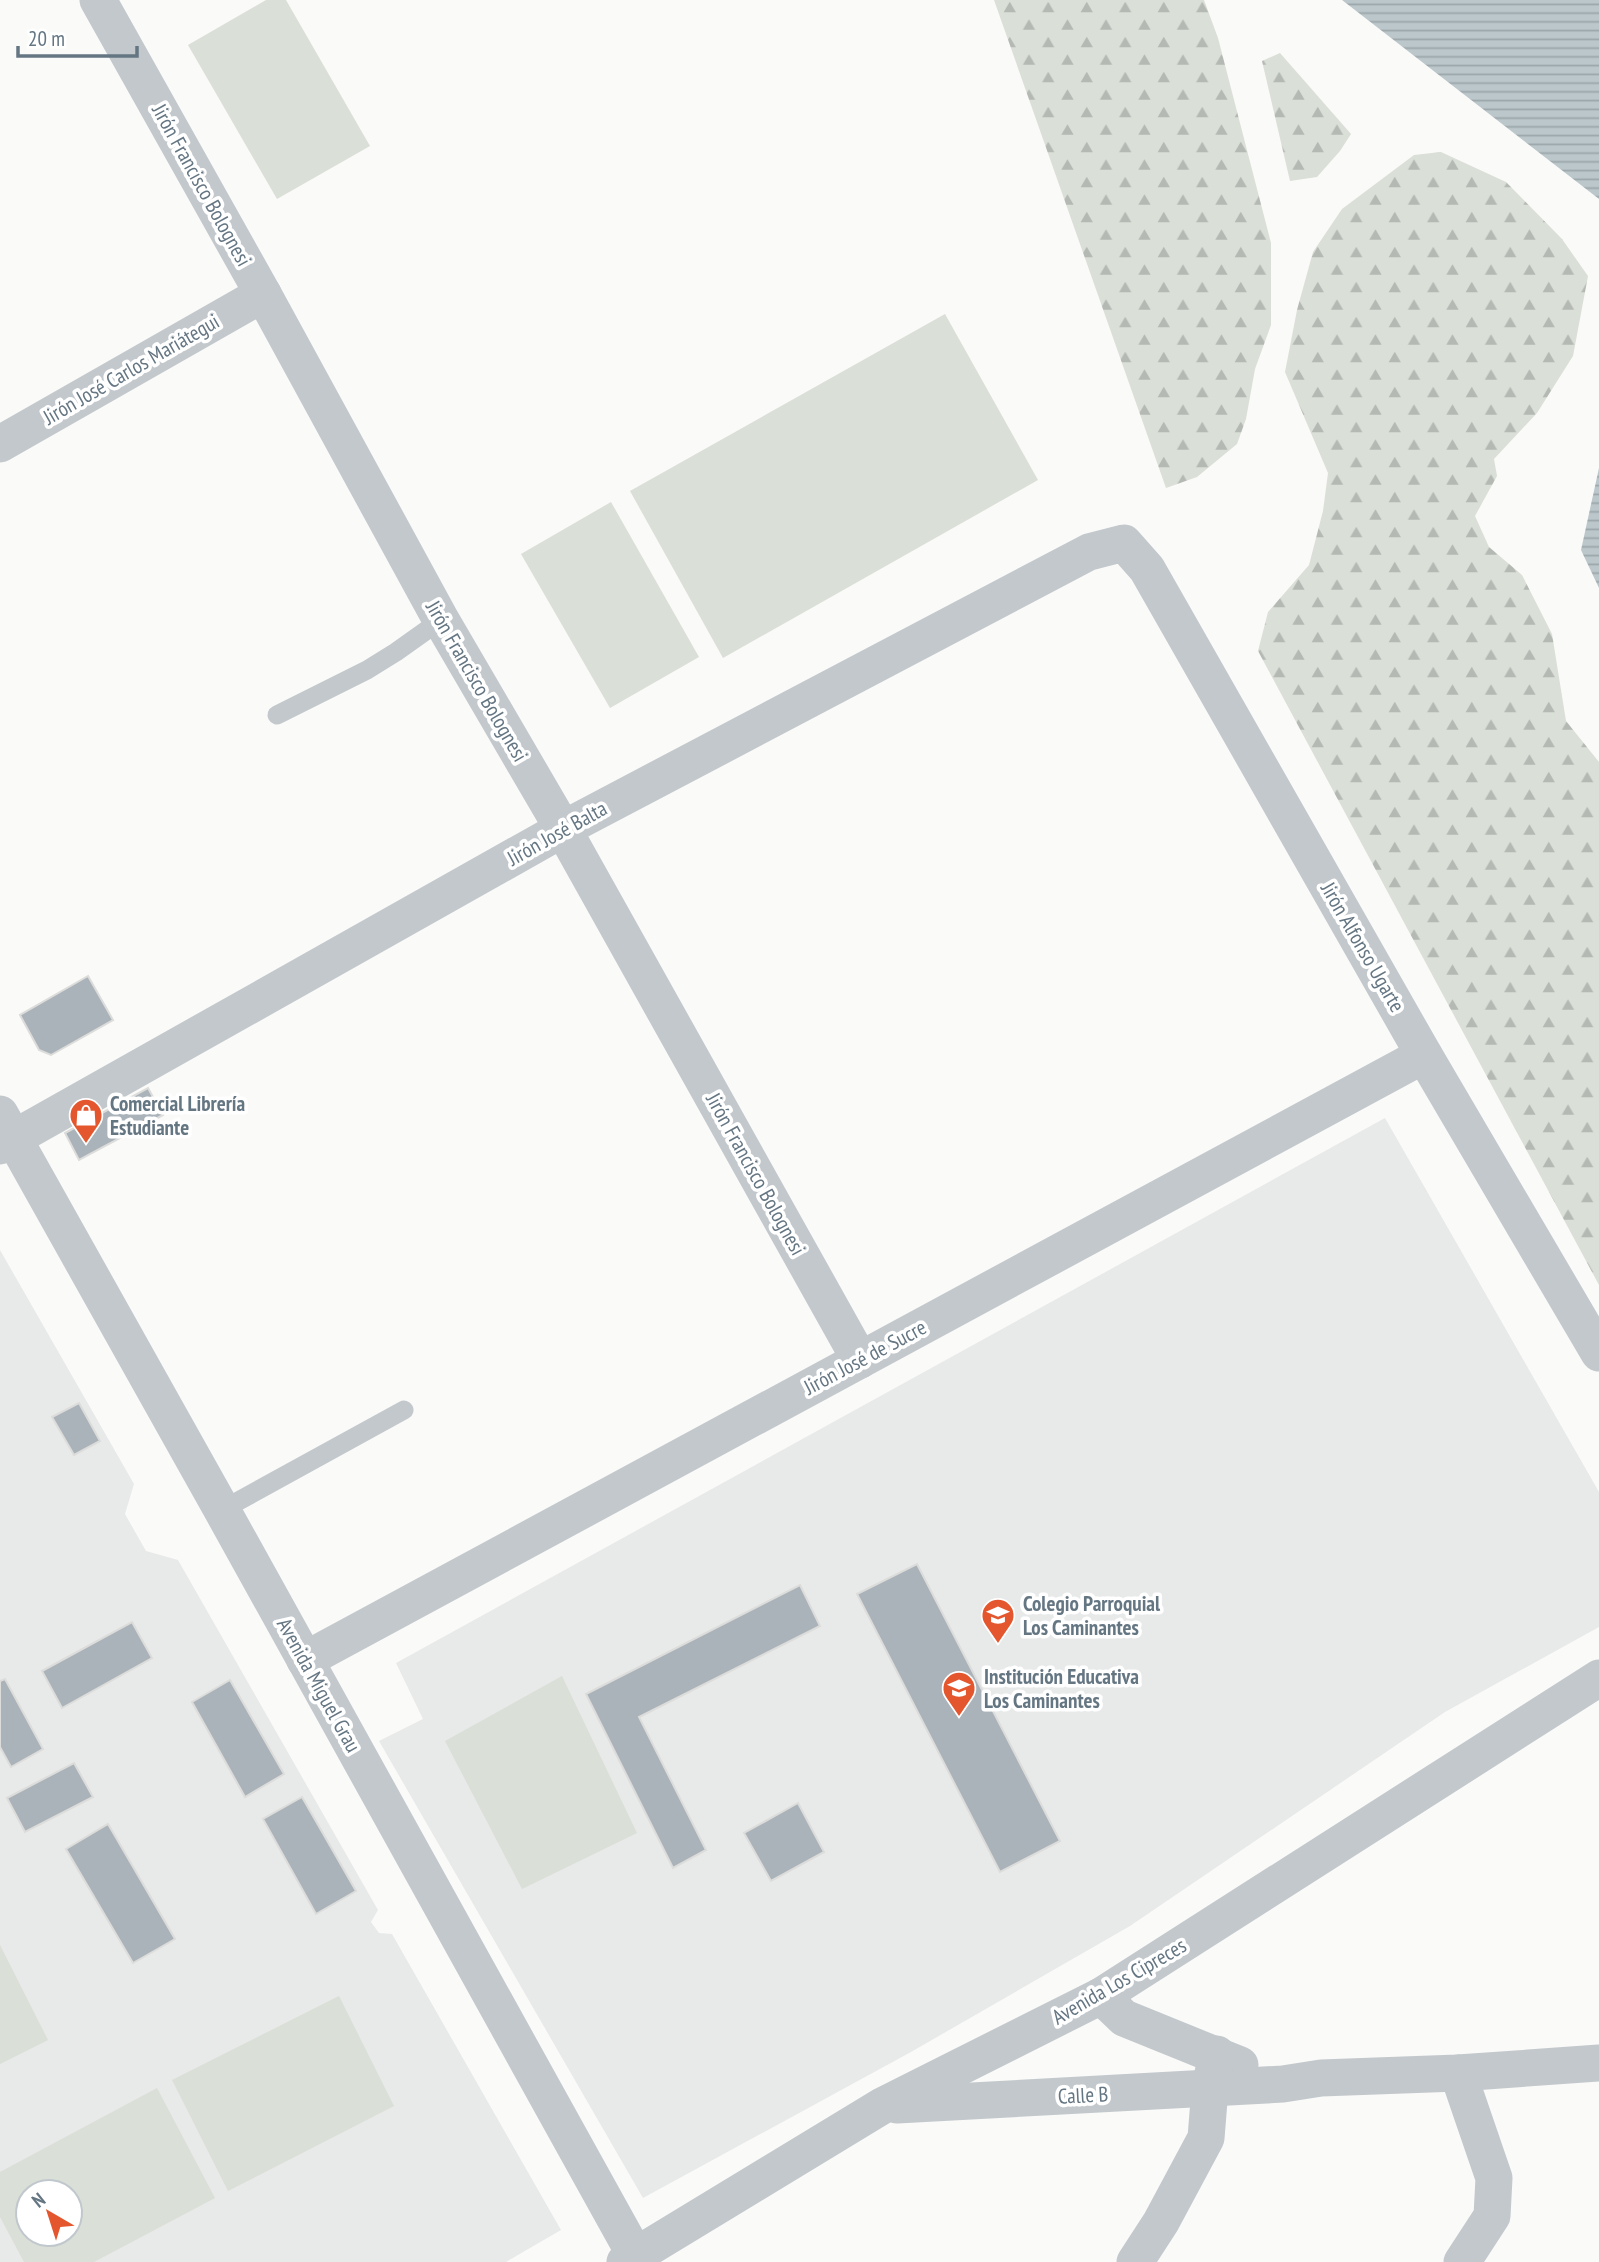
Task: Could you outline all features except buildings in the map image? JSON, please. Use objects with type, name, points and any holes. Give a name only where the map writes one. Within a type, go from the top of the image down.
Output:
[{"type":"street","name":"Jirón Francisco Bolognesi","points":[[98,0],[263,294],[441,621],[563,829],[860,1360]]},
{"type":"street","name":"Jirón José Carlos Mariátegui","points":[[0,444],[263,294]]},
{"type":"street","name":"Jirón José Balta","points":[[5,1133],[563,829],[1089,552],[1124,543]]},
{"type":"street","name":"Jirón Alfonso Ugarte","points":[[1124,543],[1147,569],[1424,1055],[1599,1353]]},
{"type":"street","name":"Jirón José de Sucre","points":[[305,1660],[1424,1055]]},
{"type":"street","name":"Avenida Miguel Grau","points":[[5,1133],[222,1510],[633,2260]]},
{"type":"street","name":"Avenida Los Cipreces","points":[[633,2260],[883,2106],[1101,1996],[1599,1678]]},
{"type":"street","name":"Calle B","points":[[1101,1996],[1124,2018],[1214,2071]]},
{"type":"street","name":"Calle B","points":[[883,2106],[1214,2071],[1283,2084],[1321,2078],[1458,2073],[1599,2063]]},
{"type":"street","points":[[1135,2262],[1161,2222],[1206,2138],[1214,2071]]},
{"type":"street","points":[[1458,2073],[1494,2178],[1492,2216],[1462,2262]]},
{"type":"lane","points":[[278,715],[368,670],[441,621]]},
{"type":"lane","points":[[222,1510],[404,1410]]},
{"type":"shaded area","points":[[1342,0],[1599,0],[1599,199]]},
{"type":"shaded area","points":[[1599,468],[1599,588],[1581,550]]},
{"type":"shaded area","name":"Colegio Parroquial Los Caminantes","points":[[1385,1118],[1599,1492],[1599,1627],[1445,1712],[1130,1926],[911,2052],[643,2198],[379,1741],[423,1719],[396,1663]]},
{"type":"shaded area","points":[[0,1250],[134,1484],[125,1514],[146,1551],[178,1560],[378,1910],[371,1922],[379,1933],[392,1934],[561,2230],[506,2262],[0,2262]]},
{"type":"green space","points":[[266,0],[286,0],[370,146],[277,199],[188,45]]},
{"type":"green space","points":[[994,0],[1204,0],[1218,38],[1271,243],[1271,325],[1255,369],[1246,419],[1237,444],[1197,477],[1166,488]]},
{"type":"green space","points":[[1280,53],[1351,134],[1317,177],[1290,181],[1262,61]]},
{"type":"green space","points":[[1441,152],[1506,182],[1562,239],[1588,276],[1573,356],[1537,413],[1494,459],[1497,476],[1475,516],[1489,547],[1522,575],[1552,634],[1566,721],[1599,762],[1599,1285],[1258,651],[1268,612],[1309,565],[1323,511],[1328,473],[1285,372],[1297,310],[1313,252],[1342,209],[1414,155]]},
{"type":"green space","points":[[945,314],[1038,480],[723,658],[630,491]]},
{"type":"green space","points":[[611,502],[699,657],[610,708],[521,554]]},
{"type":"green space","points":[[562,1676],[637,1833],[522,1889],[445,1741]]},
{"type":"green space","points":[[0,1945],[48,2040],[0,2064]]},
{"type":"green space","points":[[339,1996],[394,2106],[228,2191],[172,2080]]},
{"type":"green space","points":[[157,2088],[215,2198],[94,2262],[24,2262],[17,2248],[84,2248],[84,2178],[14,2178],[14,2243],[0,2217],[0,2172]]},
{"type":"place","name":"Comercial Librería Estudiante","points":[[86,1145]]},
{"type":"place","name":"Colegio Parroquial Los Caminantes","points":[[998,1645]]},
{"type":"place","name":"Institución Educativa Los Caminantes","points":[[959,1718]]}]
